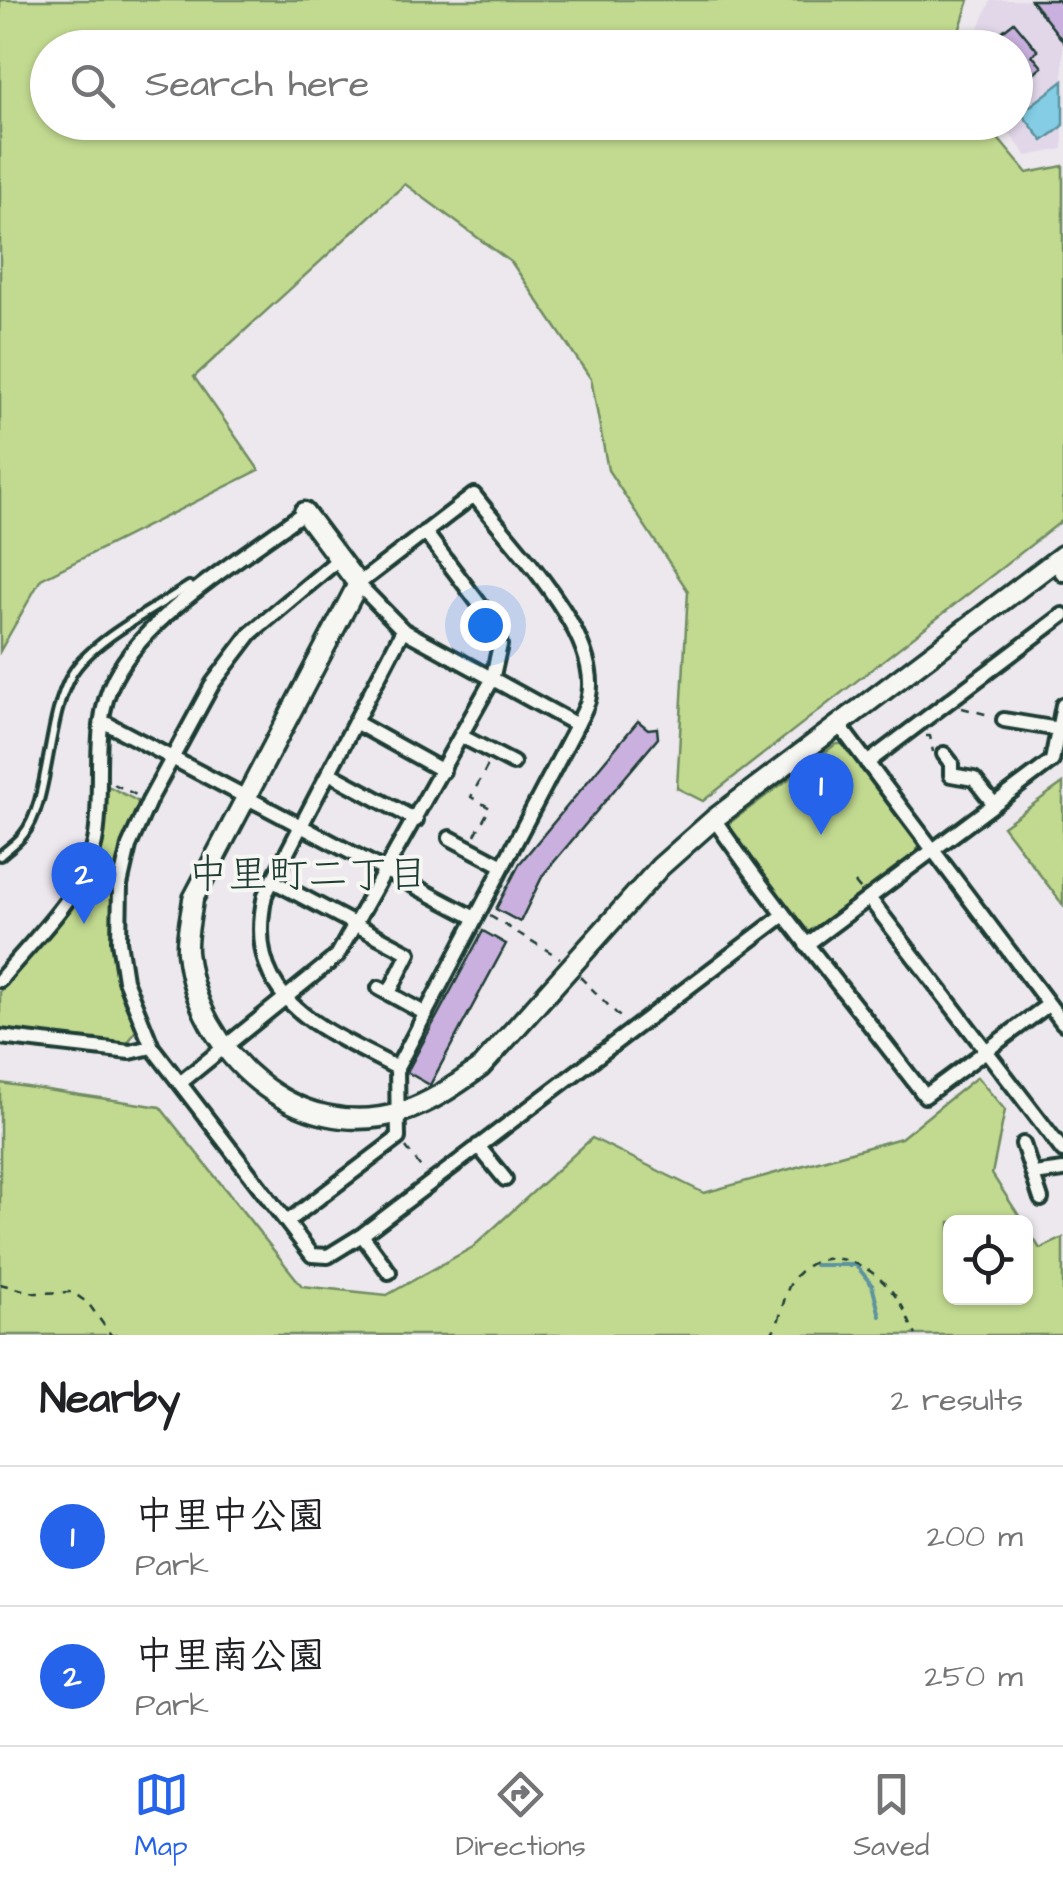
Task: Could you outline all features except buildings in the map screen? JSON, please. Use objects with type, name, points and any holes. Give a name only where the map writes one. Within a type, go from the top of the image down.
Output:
[{"type":"street","points":[[287,1222],[398,1138],[400,1113],[397,1068],[589,697],[588,662],[578,631],[474,495],[358,584],[194,899],[187,949],[196,998],[224,1049],[257,1084],[300,1108],[354,1119],[400,1113],[446,1093],[481,1066],[660,867],[714,819],[1060,563]]},
{"type":"street","points":[[0,980],[87,869],[96,836],[102,721],[115,678],[145,638],[195,594],[304,512],[358,584],[403,630],[576,725]]},
{"type":"street","points":[[180,1083],[338,956],[492,680],[500,645],[496,626],[425,532]]},
{"type":"street","points":[[339,558],[252,633],[213,683],[149,801],[130,846],[120,886],[119,942],[125,980],[152,1047],[312,1255],[328,1256],[362,1235],[781,917]]},
{"type":"street","points":[[866,762],[1063,615]]},
{"type":"street","points":[[397,1068],[308,1020],[284,1000],[262,955],[259,924],[272,881],[403,630]]},
{"type":"street","points":[[806,945],[1052,761],[1063,706]]},
{"type":"street","points":[[1004,720],[1058,730]]},
{"type":"street","points":[[102,721],[476,918]]},
{"type":"street","points":[[355,722],[443,771]]},
{"type":"street","points":[[838,725],[1063,1023]]},
{"type":"street","points":[[462,736],[513,763]]},
{"type":"street","points":[[944,754],[952,763],[951,775],[974,779],[994,804]]},
{"type":"street","points":[[329,773],[416,820]]},
{"type":"street","points":[[714,819],[781,917],[924,1096],[1048,1005]]},
{"type":"street","points":[[450,838],[503,866]]},
{"type":"street","points":[[272,881],[410,953],[384,991],[426,1014]]},
{"type":"street","points":[[868,898],[1063,1151]]},
{"type":"street","points":[[0,1037],[130,1052],[152,1047]]},
{"type":"street","points":[[1022,1144],[1041,1200]]},
{"type":"street","points":[[478,1146],[505,1179]]},
{"type":"street","points":[[1034,1174],[1063,1170]]},
{"type":"street","points":[[362,1235],[389,1272]]},
{"type":"lane","points":[[0,856],[25,834],[34,814],[56,708],[73,670],[103,643],[188,586],[195,594]]},
{"type":"path","points":[[944,704],[1004,720]]},
{"type":"path","points":[[912,729],[930,736],[930,751],[944,754]]},
{"type":"path","points":[[468,847],[490,808],[471,797],[494,753]]},
{"type":"path","points":[[99,776],[149,801]]},
{"type":"path","points":[[398,1138],[432,1181]]},
{"type":"path","points":[[770,1335],[780,1322],[794,1278],[820,1258],[833,1255],[851,1260],[891,1290],[916,1335]]},
{"type":"path","points":[[0,1284],[35,1293],[72,1292],[90,1306],[111,1335]]},
{"type":"shaded area","points":[[991,0],[1063,0],[1063,149],[1027,156],[1014,140],[1033,140],[1033,30],[978,30]]},
{"type":"green space","points":[[0,0],[969,0],[959,30],[30,30],[30,140],[999,140],[1027,173],[1063,166],[1063,520],[703,801],[677,788],[688,591],[608,470],[591,379],[512,263],[405,184],[194,377],[259,470],[41,579],[0,651]]},
{"type":"green space","points":[[836,744],[843,744],[919,844],[916,853],[810,935],[802,934],[724,827]]},
{"type":"green space","points":[[1063,783],[1063,905],[1003,826]]},
{"type":"green space","points":[[106,785],[137,801],[140,808],[117,890],[112,947],[115,975],[138,1027],[126,1046],[0,1031],[0,992],[91,872],[103,838]]},
{"type":"green space","points":[[977,1077],[1005,1110],[992,1174],[1018,1215],[943,1215],[943,1305],[1033,1305],[1033,1238],[1040,1249],[1063,1238],[1063,1335],[0,1335],[0,1083],[160,1107],[302,1286],[387,1295],[473,1247],[592,1138],[704,1193],[901,1138]]},
{"type":"water","points":[[1063,81],[1063,126],[1043,141],[1033,128],[1033,104]]},
{"type":"waterway","points":[[815,1265],[856,1265],[872,1285],[880,1316]]},
{"type":"place","name":"中里中公園","points":[[821,835]]},
{"type":"place","name":"中里南公園","points":[[84,924]]},
{"type":"district","name":"中里町二丁目","points":[[308,873]]}]
